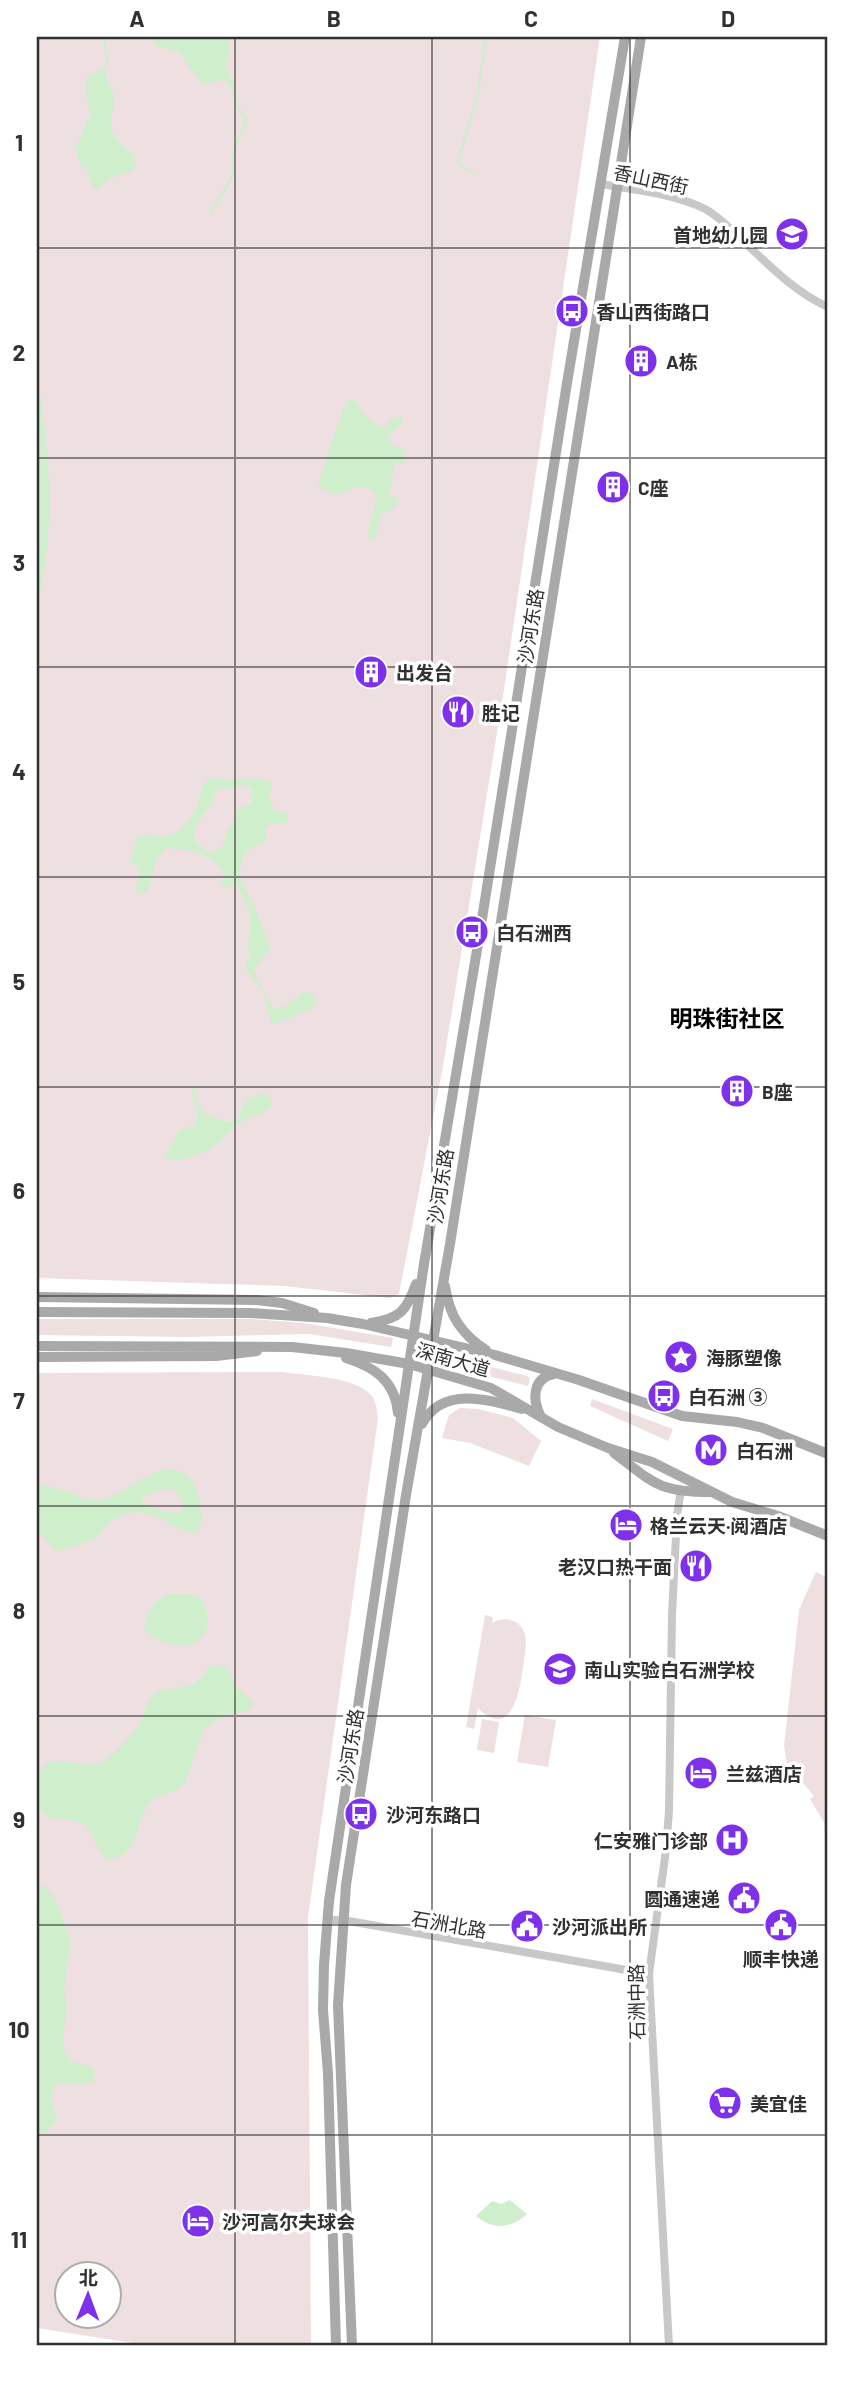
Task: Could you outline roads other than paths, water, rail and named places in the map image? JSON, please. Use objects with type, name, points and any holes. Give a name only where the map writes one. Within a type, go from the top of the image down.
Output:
[{"type":"main road","name":"沙河东路","points":[[335,2346],[328,2073],[323,2010],[327,1920],[424,1264],[483,918],[625,37]]},
{"type":"main road","name":"沙河东路","points":[[352,2346],[338,2005],[342,1920],[348,1872],[406,1495],[434,1340],[641,37]]},
{"type":"main road","points":[[363,1324],[385,1320],[405,1308],[424,1264]]},
{"type":"main road","points":[[444,1272],[447,1300],[454,1320],[468,1337],[495,1355]]},
{"type":"main road","points":[[37,1297],[257,1300],[293,1306],[327,1318]]},
{"type":"main road","name":"深南大道","points":[[37,1312],[250,1312],[327,1318],[363,1324],[495,1355],[682,1416],[737,1422],[763,1428],[828,1454]]},
{"type":"main road","name":"深南大道","points":[[37,1346],[292,1347],[409,1364],[491,1388],[542,1420],[608,1448],[652,1462],[732,1502],[778,1516],[828,1536]]},
{"type":"main road","points":[[37,1357],[216,1356],[292,1347]]},
{"type":"main road","points":[[322,1350],[366,1365],[388,1381],[396,1398],[398,1432]]},
{"type":"main road","points":[[542,1420],[536,1405],[537,1385],[545,1376],[558,1374]]},
{"type":"main road","points":[[419,1431],[432,1411],[459,1398],[482,1398],[532,1412]]},
{"type":"main road","points":[[608,1448],[647,1479],[666,1488],[710,1492]]},
{"type":"street","name":"香山西街","points":[[600,184],[670,198],[706,210],[727,225],[793,286],[828,307]]},
{"type":"street","name":"石洲中路","points":[[669,2346],[649,1974],[666,1850],[672,1615],[676,1524],[681,1490]]},
{"type":"street","name":"石洲北路","points":[[327,1920],[342,1920],[649,1974]]},
{"type":"waterway","points":[[105,37],[107,67]]},
{"type":"waterway","points":[[475,174],[460,166],[458,160],[477,98],[486,37]]},
{"type":"waterway","points":[[211,213],[233,175],[233,151],[246,122],[236,105],[233,90]]},
{"type":"place","name":"首地幼儿园","points":[[792,234]]},
{"type":"place","name":"香山西街路口","points":[[572,311]]},
{"type":"place","name":"A栋","points":[[641,361]]},
{"type":"place","name":"C座","points":[[613,487]]},
{"type":"place","name":"出发台","points":[[371,672]]},
{"type":"place","name":"胜记","points":[[458,712]]},
{"type":"place","name":"白石洲西","points":[[472,932]]},
{"type":"place","name":"B座","points":[[737,1091]]},
{"type":"place","name":"海豚塑像","points":[[681,1357]]},
{"type":"place","name":"白石洲 ③","points":[[664,1396]]},
{"type":"place","name":"白石洲","points":[[711,1450]]},
{"type":"place","name":"格兰云天·阅酒店","points":[[626,1525]]},
{"type":"place","name":"老汉口热干面","points":[[696,1566]]},
{"type":"place","name":"南山实验白石洲学校","points":[[560,1669]]},
{"type":"place","name":"兰兹酒店","points":[[701,1773]]},
{"type":"place","name":"沙河东路口","points":[[361,1814]]},
{"type":"place","name":"仁安雅门诊部","points":[[732,1840]]},
{"type":"place","name":"圆通速递","points":[[744,1898]]},
{"type":"place","name":"顺丰快递","points":[[781,1925]]},
{"type":"place","name":"沙河派出所","points":[[527,1926]]},
{"type":"place","name":"美宜佳","points":[[725,2103]]},
{"type":"place","name":"沙河高尔夫球会","points":[[198,2221]]},
{"type":"district","name":"明珠街社区","points":[[727,1018]]}]
